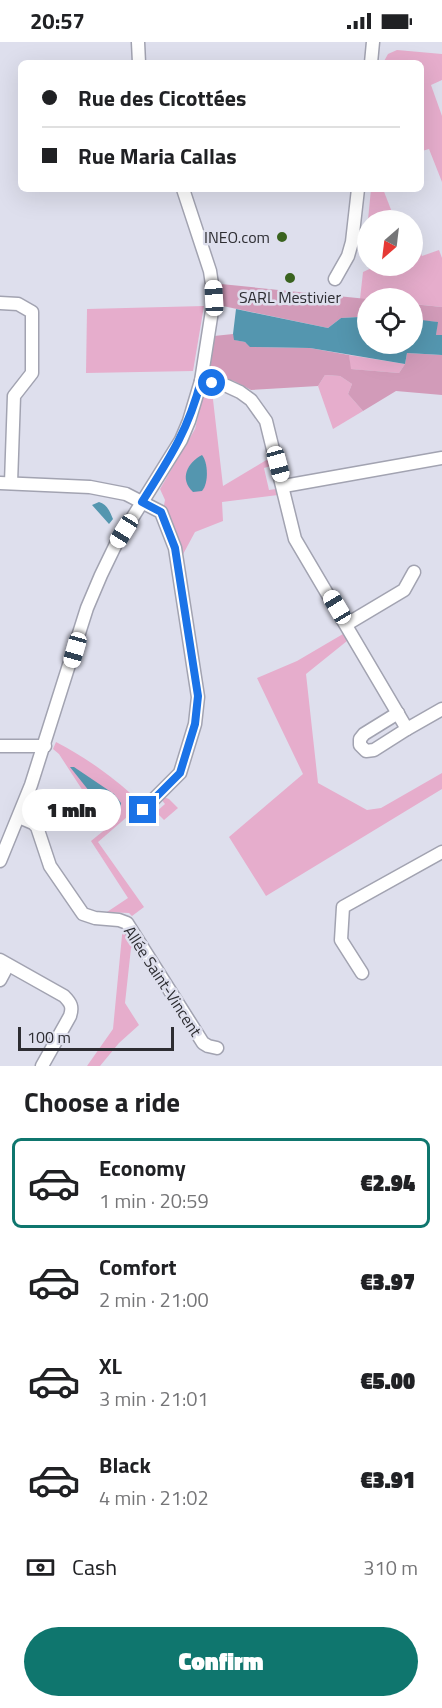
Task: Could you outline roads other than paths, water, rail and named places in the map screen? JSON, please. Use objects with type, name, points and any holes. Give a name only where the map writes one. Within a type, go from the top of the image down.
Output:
[{"type":"street","points":[[138,42],[140,60]]},
{"type":"street","points":[[371,60],[373,42]]},
{"type":"street","points":[[0,861],[45,746],[87,608],[116,544],[181,440],[201,381],[214,298],[213,283],[184,192]]},
{"type":"street","points":[[334,279],[348,256],[352,242],[358,192]]},
{"type":"street","points":[[0,303],[18,304],[32,312],[32,373],[14,396],[5,483],[90,487],[126,494],[161,512],[175,548],[198,696],[195,724],[180,773],[143,810]]},
{"type":"street","points":[[201,381],[227,386],[240,392],[259,408],[267,422],[295,539],[408,729]]},
{"type":"street","points":[[284,486],[442,458]]},
{"type":"street","points":[[347,624],[404,590],[414,572]]},
{"type":"street","points":[[398,713],[364,734],[360,738],[360,745],[366,751],[374,750],[442,709]]},
{"type":"street","points":[[0,746],[45,746]]},
{"type":"street","name":"Allée Saint-Vincent","points":[[19,816],[37,827],[50,866],[84,914],[127,923],[203,1043],[217,1048]]},
{"type":"street","points":[[362,973],[341,940],[343,908],[442,852]]},
{"type":"street","points":[[0,980],[4,963],[64,996],[70,1002],[72,1010],[70,1016],[42,1066]]},
{"type":"water","points":[[236,309],[328,328],[341,318],[357,317],[357,354],[407,354],[405,364],[310,348],[250,347],[245,342],[234,340]]},
{"type":"water","points":[[423,320],[438,322],[436,335],[442,335],[442,355],[423,354]]},
{"type":"water","points":[[202,455],[206,467],[206,483],[202,491],[193,492],[186,482],[187,472],[192,462]]},
{"type":"water","points":[[99,502],[106,506],[111,514],[113,519],[109,524],[92,505]]},
{"type":"water","points":[[70,767],[74,767],[114,794],[121,803],[120,810],[111,817],[109,816]]},
{"type":"place","name":"INEO.com","points":[[282,237]]},
{"type":"place","name":"SARL Mestivier","points":[[290,278]]}]
